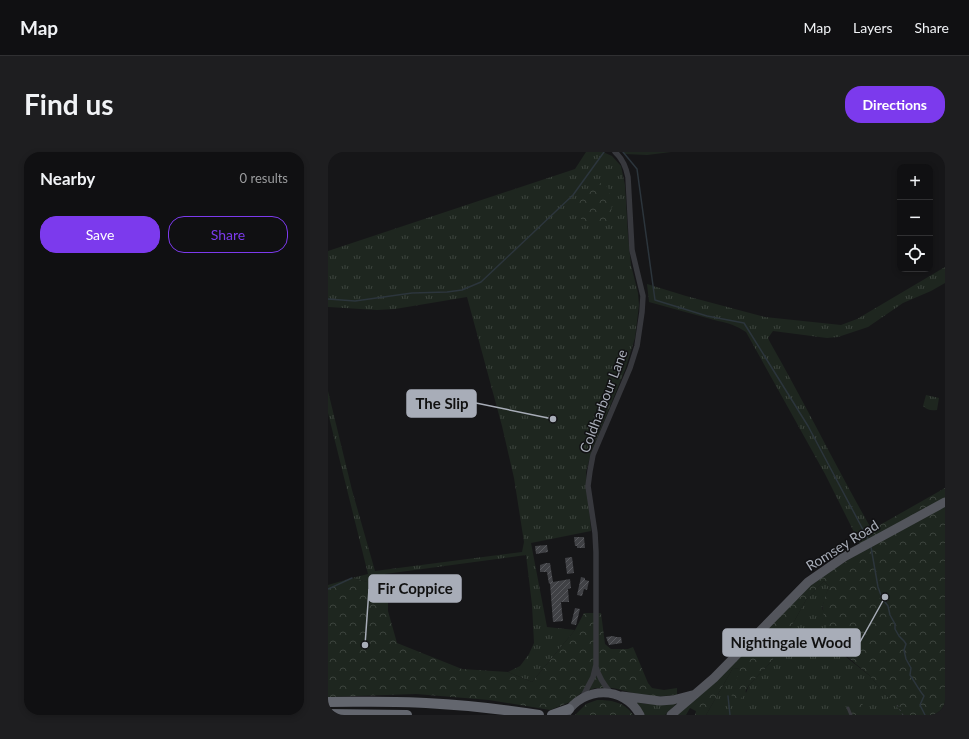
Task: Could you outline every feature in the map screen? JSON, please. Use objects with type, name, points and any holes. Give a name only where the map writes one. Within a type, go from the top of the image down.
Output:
[{"type":"highway","points":[[328,702],[426,703],[504,710],[539,715]]},
{"type":"highway","points":[[552,715],[567,712]]},
{"type":"highway","points":[[328,714],[407,715]]},
{"type":"main road","name":"Romsey Road","points":[[671,715],[714,678],[808,582],[844,557],[945,502]]},
{"type":"main road","points":[[567,712],[582,698],[596,693],[611,693],[620,696],[633,705],[640,715]]},
{"type":"main road","name":"Romsey Road","points":[[620,696],[660,701],[673,700],[696,694]]},
{"type":"street","name":"Coldharbour Lane","points":[[582,698],[593,677],[596,665],[596,552],[588,486],[590,471],[593,455],[630,368],[637,346],[643,296],[632,250],[628,177],[625,166],[620,157],[614,152]]},
{"type":"street","name":"Coldharbour Lane","points":[[596,665],[599,676],[611,693]]},
{"type":"lane","points":[[848,708],[851,715]]},
{"type":"path","points":[[897,705],[903,715]]},
{"type":"green space","points":[[586,152],[603,152],[612,156],[621,166],[625,185],[631,265],[638,293],[639,305],[635,338],[625,370],[591,453],[586,472],[591,531],[531,543],[547,627],[575,630],[532,682],[508,672],[520,666],[529,654],[534,643],[532,605],[526,555],[385,574],[387,587],[352,578],[368,574],[328,413],[328,391],[352,490],[375,571],[522,552],[524,542],[514,478],[502,426],[467,297],[395,309],[377,310],[328,307],[328,251],[575,169]]},
{"type":"green space","points":[[623,152],[671,152],[647,155],[625,154]]},
{"type":"green space","points":[[600,183],[608,187],[612,208],[607,221],[598,225],[592,225],[583,221],[580,217],[578,212],[578,202],[583,192]]},
{"type":"green space","points":[[945,267],[945,283],[931,291],[903,303],[868,327],[838,337],[827,338],[773,331],[768,338],[872,530],[857,538],[825,474],[746,332],[729,324],[649,302],[647,284],[765,317],[841,325],[857,319]]},
{"type":"green space","points":[[926,395],[939,398],[937,410],[929,410],[923,406]]},
{"type":"green space","points":[[945,488],[945,715],[903,715],[869,675],[838,647],[828,631],[825,621],[823,603],[829,586],[824,581],[806,600],[772,661],[749,685],[740,700],[730,701],[740,669],[733,668],[706,715],[695,715],[696,711],[690,708],[686,715],[677,715],[810,585],[863,551],[857,538]]},
{"type":"green space","points":[[352,578],[387,587],[388,611],[397,643],[462,669],[508,672],[532,682],[575,630],[584,613],[601,613],[605,644],[611,649],[628,649],[633,647],[648,683],[652,688],[664,690],[677,688],[677,695],[649,697],[613,688],[595,688],[581,693],[570,702],[550,710],[489,700],[416,694],[328,697],[328,585]]},
{"type":"green space","points":[[824,581],[829,586],[822,608],[846,657],[870,676],[886,695],[897,705],[903,715],[706,715],[733,668],[740,669],[746,693],[749,685],[772,661],[806,600]]},
{"type":"green space","points":[[852,698],[860,700],[869,715],[848,715],[846,705],[847,701]]},
{"type":"green space","points":[[597,700],[622,705],[626,707],[633,715],[575,715],[586,704]]},
{"type":"green space","points":[[634,702],[662,704],[678,702],[665,715],[643,715]]},
{"type":"building","points":[[574,537],[584,537],[585,548],[577,548],[577,546],[575,546]]},
{"type":"building","points":[[547,545],[548,552],[536,554],[535,546]]},
{"type":"building","points":[[572,557],[574,573],[567,574],[565,558]]},
{"type":"building","points":[[550,563],[553,582],[570,579],[571,588],[568,589],[569,602],[561,602],[563,621],[553,622],[550,583],[549,584],[547,572],[540,572],[540,565]]},
{"type":"building","points":[[581,577],[589,581],[587,590],[584,589],[582,596],[577,595]]},
{"type":"building","points":[[575,608],[580,609],[576,625],[571,624]]},
{"type":"building","points":[[606,637],[621,637],[622,643],[609,645]]},
{"type":"waterway","points":[[328,299],[355,301],[412,293],[447,292],[462,290],[481,282],[573,195],[604,152]]},
{"type":"waterway","points":[[623,152],[637,169],[655,300],[707,316],[744,323],[808,426],[868,539]]},
{"type":"waterway","points":[[871,547],[878,587],[882,598],[888,606],[890,615],[895,624],[895,629],[906,644],[904,650],[906,659],[911,668],[910,675],[924,696],[920,705],[925,715]]},
{"type":"waterway","points":[[328,589],[352,578]]},
{"type":"waterway","points":[[728,696],[730,715]]},
{"type":"place","name":"The Slip","points":[[553,419]]},
{"type":"place","name":"Nightingale Wood","points":[[885,597]]},
{"type":"place","name":"Fir Coppice","points":[[365,645]]}]
